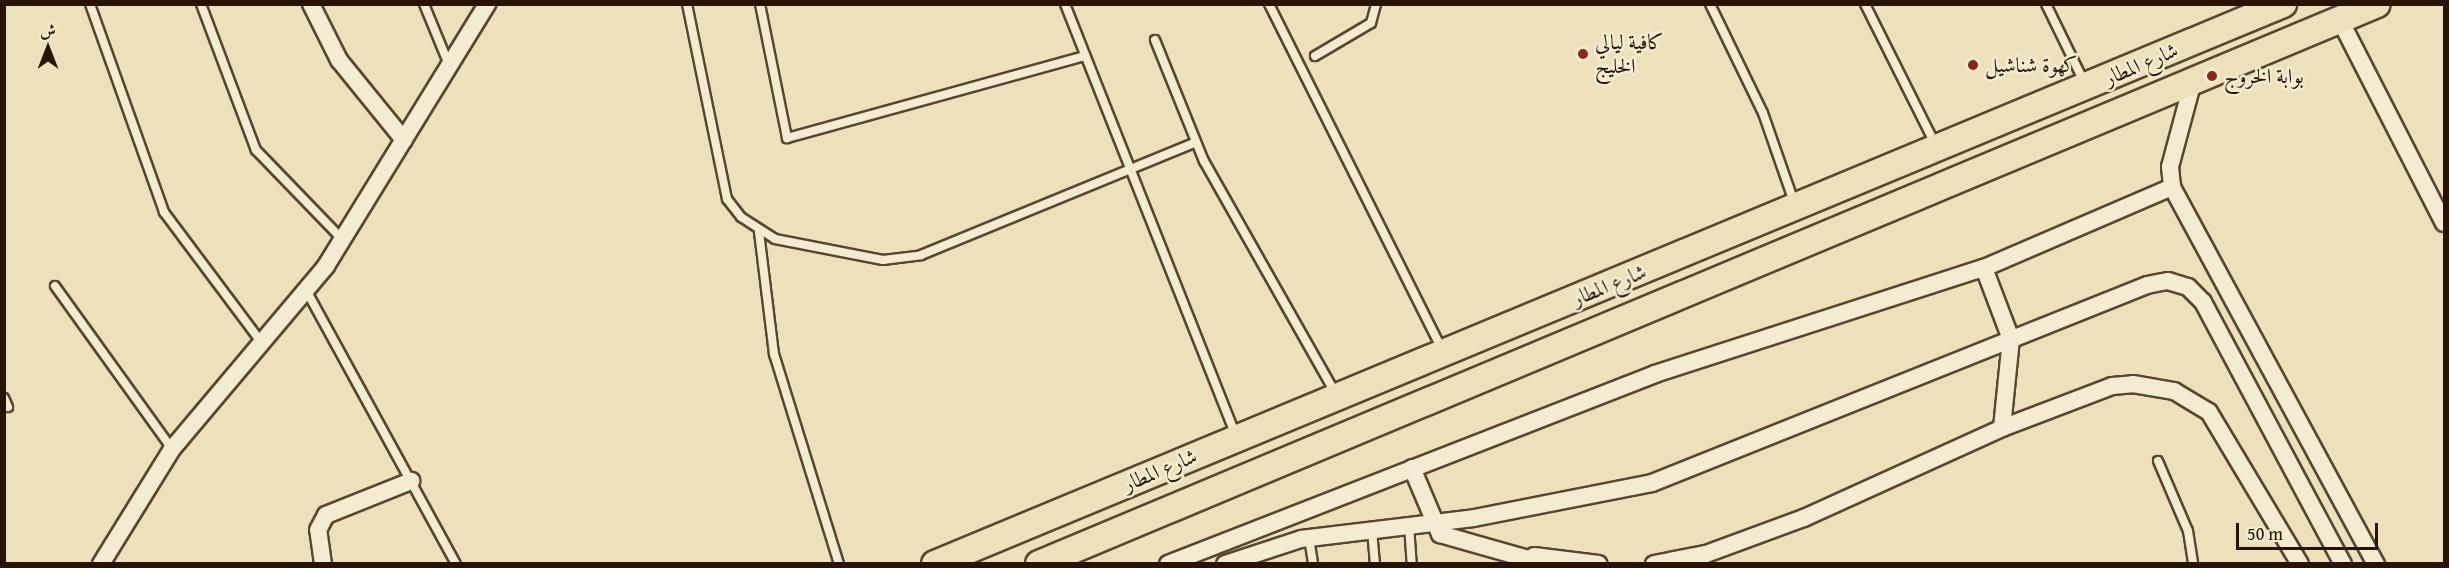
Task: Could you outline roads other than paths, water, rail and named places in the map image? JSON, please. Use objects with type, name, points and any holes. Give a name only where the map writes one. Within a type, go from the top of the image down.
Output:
[{"type":"main road","name":"شارع المطار","points":[[935,564],[2283,4]]},
{"type":"main road","name":"شارع المطار","points":[[1039,564],[2377,4]]},
{"type":"street","points":[[311,4],[339,60],[404,141]]},
{"type":"street","points":[[100,564],[172,449],[262,344],[343,240],[487,4]]},
{"type":"street","points":[[2340,20],[2445,224]]},
{"type":"street","points":[[2193,81],[2170,167],[2172,188],[2376,564]]},
{"type":"street","points":[[1168,564],[1654,374],[1984,268],[2172,188]]},
{"type":"street","points":[[1984,268],[2011,339],[2002,428]]},
{"type":"street","points":[[1225,564],[1309,538],[1432,522],[1652,483],[2147,285],[2168,281],[2188,287],[2203,302],[2343,564]]},
{"type":"street","points":[[1654,564],[1706,554],[1804,518],[2002,428],[2112,386],[2174,391],[2223,428],[2300,564]]},
{"type":"street","points":[[1412,468],[1432,522],[1446,537],[1527,555],[1599,564]]},
{"type":"street","points":[[323,564],[318,530],[326,515],[411,481]]},
{"type":"street","points":[[1527,555],[1546,564]]},
{"type":"lane","points":[[90,4],[164,212],[262,344]]},
{"type":"lane","points":[[201,4],[256,150],[343,240]]},
{"type":"lane","points":[[424,4],[449,66]]},
{"type":"lane","points":[[687,4],[720,178],[727,199],[759,232],[863,258],[902,259],[941,249],[1196,142]]},
{"type":"lane","points":[[760,4],[787,138],[1085,56]]},
{"type":"lane","points":[[1065,4],[1236,438]]},
{"type":"lane","points":[[1269,4],[1444,353]]},
{"type":"lane","points":[[1315,56],[1371,23],[1376,4]]},
{"type":"lane","points":[[1710,4],[1763,113],[1796,208]]},
{"type":"lane","points":[[1865,4],[1938,149]]},
{"type":"lane","points":[[2046,4],[2086,87]]},
{"type":"lane","points":[[1155,40],[1196,142],[1338,397]]},
{"type":"lane","points":[[759,232],[774,354],[839,564]]},
{"type":"lane","points":[[55,286],[172,449]]},
{"type":"lane","points":[[306,290],[456,564]]},
{"type":"lane","points":[[2158,461],[2188,531],[2193,564]]},
{"type":"lane","points":[[1409,525],[1412,564]]},
{"type":"lane","points":[[1372,530],[1375,564]]},
{"type":"lane","points":[[1309,538],[1313,564]]},
{"type":"place","name":"كافية ليالي الخليج","points":[[1583,54]]},
{"type":"place","name":"كهوة شناشيل","points":[[1973,65]]},
{"type":"place","name":"بوابة الخروج","points":[[2212,76]]}]
